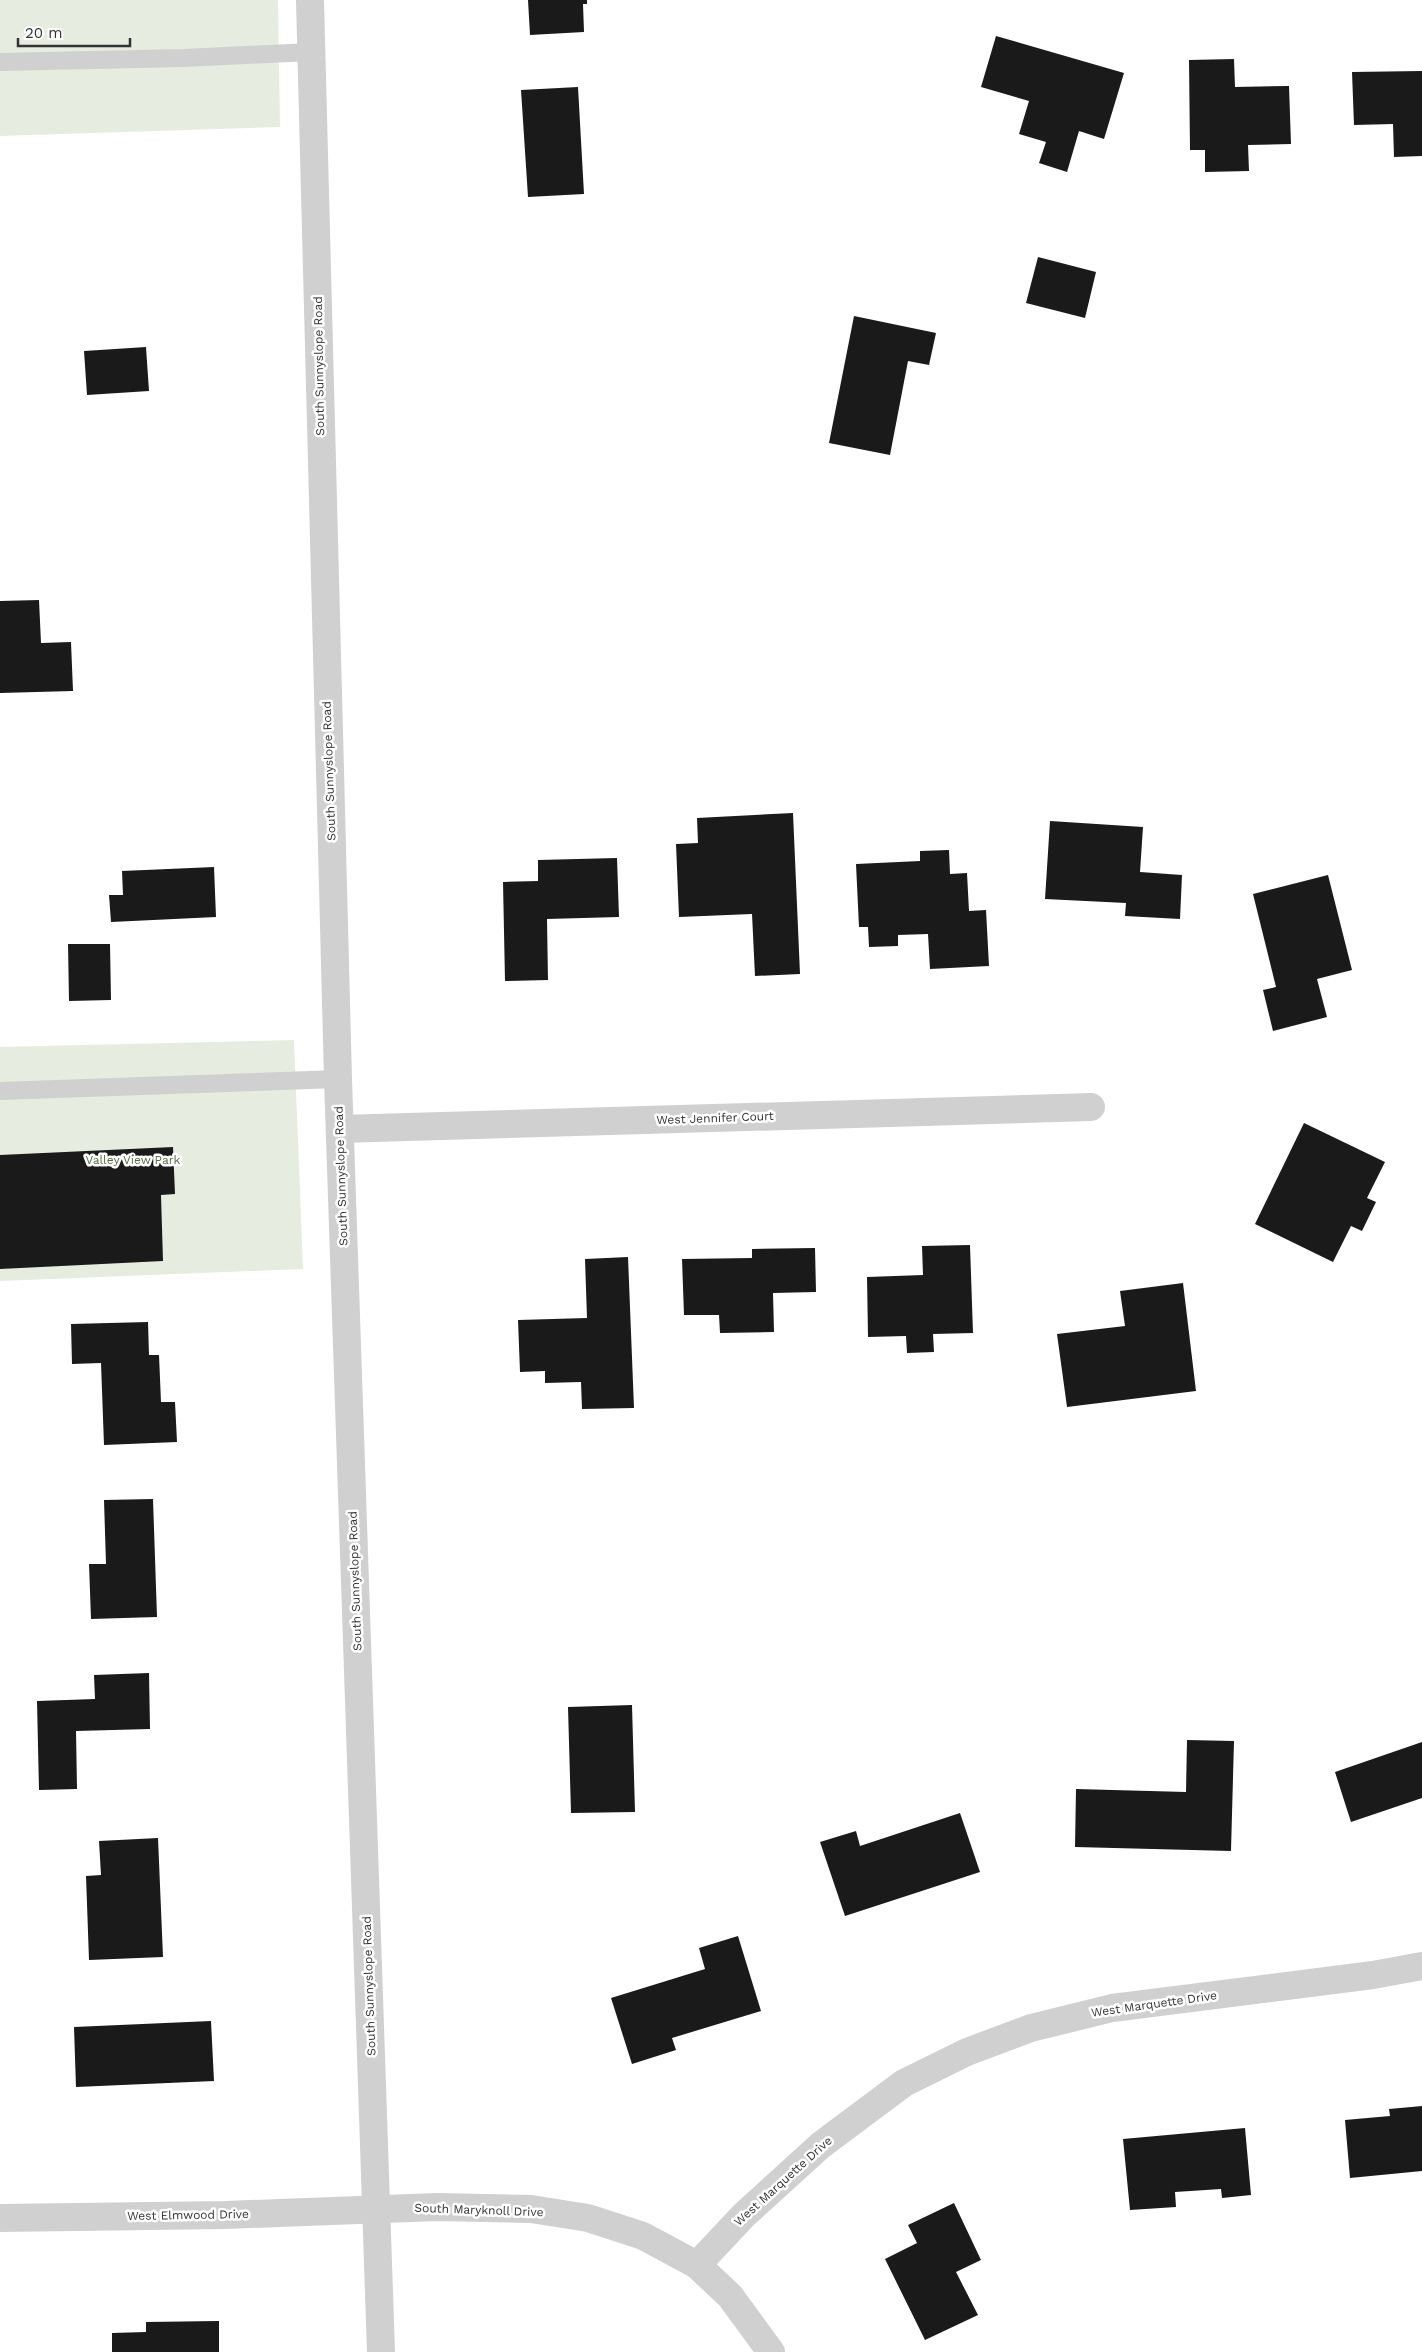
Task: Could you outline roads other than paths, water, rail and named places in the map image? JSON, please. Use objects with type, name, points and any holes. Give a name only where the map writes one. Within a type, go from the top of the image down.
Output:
[{"type":"street","name":"South Sunnyslope Road","points":[[310,0],[338,1079],[381,2352]]},
{"type":"street","name":"West Jennifer Court","points":[[340,1129],[1091,1107]]},
{"type":"street","name":"West Marquette Drive","points":[[697,2265],[744,2215],[821,2145],[904,2083],[966,2052],[1031,2028],[1112,2008],[1373,1975],[1422,1966]]},
{"type":"street","name":"West Elmwood Drive","points":[[0,2218],[226,2215],[376,2208]]},
{"type":"street","name":"South Maryknoll Drive","points":[[376,2208],[531,2209],[588,2218],[643,2236],[697,2265],[730,2296],[770,2352]]},
{"type":"lane","points":[[0,62],[184,58],[311,52]]},
{"type":"lane","points":[[0,1091],[338,1079]]},
{"type":"park label","name":"Valley View Park","points":[[133,1160]]}]
